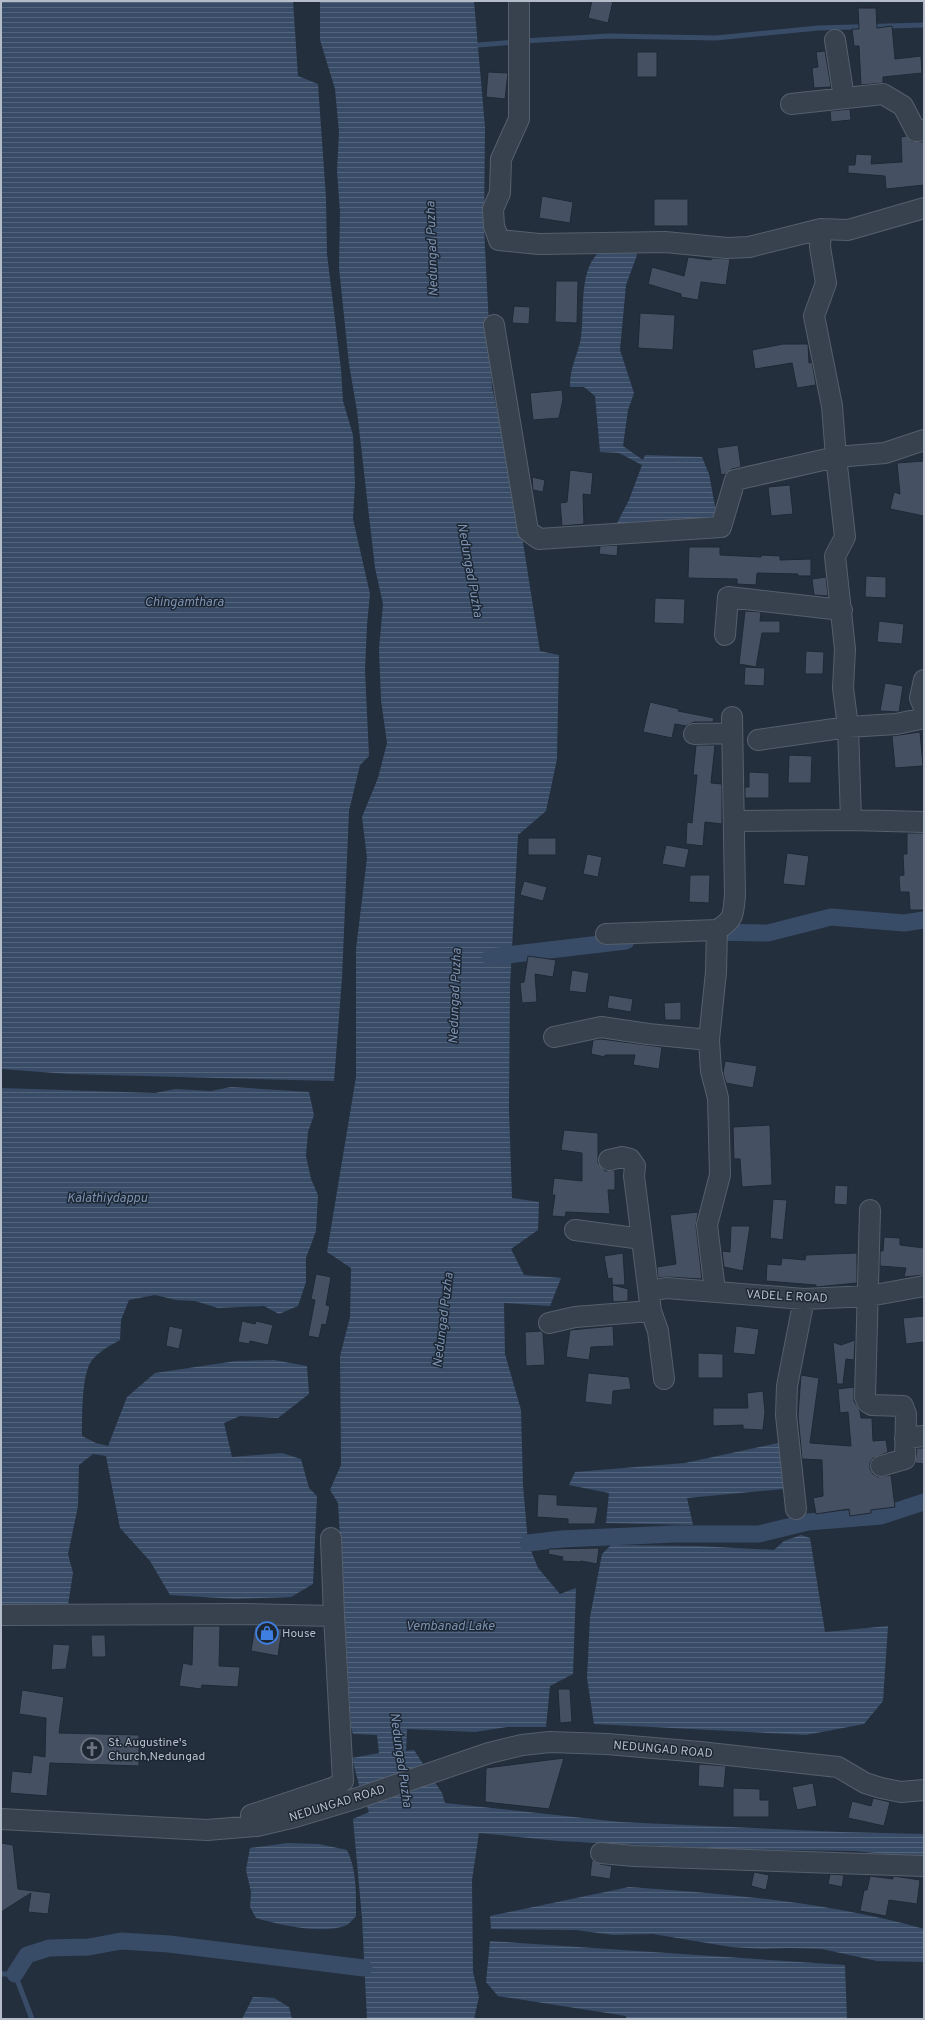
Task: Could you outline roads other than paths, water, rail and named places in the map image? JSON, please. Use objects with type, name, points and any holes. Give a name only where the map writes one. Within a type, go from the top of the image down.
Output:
[{"type":"street","points":[[519,1],[519,119],[501,159],[500,193],[493,209],[494,226],[499,240],[539,244],[665,242],[727,248],[749,246],[821,229],[848,230],[924,208]]},
{"type":"street","points":[[835,40],[844,98]]},
{"type":"street","points":[[791,104],[883,94],[903,106],[916,131],[924,130]]},
{"type":"street","points":[[821,229],[820,247],[826,283],[814,316],[832,406],[845,537],[835,556],[845,649],[843,688],[848,727],[851,820]]},
{"type":"street","points":[[494,325],[528,532],[539,538],[721,527],[735,480],[836,457],[885,453],[924,440]]},
{"type":"street","points":[[725,635],[728,598],[842,610]]},
{"type":"street","points":[[924,680],[920,698],[924,708]]},
{"type":"street","points":[[758,740],[848,727],[896,724],[920,719],[924,712]]},
{"type":"street","points":[[606,934],[717,933],[730,922],[733,915],[735,895],[732,725],[694,734]]},
{"type":"street","points":[[734,821],[851,820],[924,822]]},
{"type":"street","points":[[716,1291],[707,1225],[720,1175],[718,1098],[711,1071],[709,1040],[716,972],[717,933]]},
{"type":"street","points":[[554,1037],[601,1027],[648,1034],[709,1040]]},
{"type":"street","points":[[609,1160],[622,1157],[630,1159],[635,1166],[634,1176],[650,1291],[651,1312],[658,1332],[664,1379]]},
{"type":"street","points":[[870,1210],[865,1397],[867,1402],[872,1405],[904,1406],[914,1437],[905,1459],[881,1466]]},
{"type":"street","points":[[575,1230],[642,1239]]},
{"type":"street","name":"VADEL E ROAD","points":[[650,1291],[666,1288],[804,1299],[868,1296],[924,1286]]},
{"type":"street","points":[[796,1509],[786,1415],[786,1386],[804,1299]]},
{"type":"street","points":[[549,1323],[575,1318],[651,1312]]},
{"type":"street","points":[[207,1830],[335,1787],[342,1782],[331,1538]]},
{"type":"street","points":[[1,1615],[243,1614],[334,1616]]},
{"type":"street","name":"NEDUNGAD ROAD","points":[[1,1819],[207,1830],[257,1826],[295,1817],[355,1799],[432,1771],[489,1753],[550,1742],[600,1744],[700,1752],[838,1767],[865,1784],[901,1792],[924,1790]]},
{"type":"street","points":[[600,1853],[634,1856],[924,1866]]},
{"type":"water","name":"Chingamthara","points":[[1,1],[293,1],[298,76],[318,84],[326,198],[327,254],[341,369],[343,401],[353,435],[355,483],[353,519],[370,594],[365,670],[369,756],[360,765],[349,811],[342,978],[334,1081],[68,1074],[1,1069]]},
{"type":"water","name":"Vembanad Lake","points":[[320,1],[474,1],[485,127],[484,227],[492,388],[512,472],[540,651],[559,655],[557,759],[546,811],[518,835],[510,986],[509,1110],[512,1198],[539,1202],[538,1230],[511,1249],[524,1275],[561,1278],[550,1306],[504,1303],[505,1354],[521,1410],[523,1485],[528,1543],[538,1568],[560,1594],[576,1588],[573,1674],[550,1686],[546,1727],[507,1727],[475,1732],[407,1729],[406,1751],[414,1750],[442,1793],[445,1803],[620,1822],[841,1832],[924,1834],[924,1855],[854,1851],[732,1849],[559,1841],[479,1833],[472,1880],[473,1972],[479,1997],[474,2019],[367,2019],[362,1918],[353,1819],[369,1812],[359,1785],[352,1758],[379,1753],[377,1735],[353,1734],[351,1727],[338,1503],[330,1490],[341,1465],[340,1356],[350,1317],[351,1268],[327,1252],[356,1077],[356,949],[367,858],[362,817],[378,778],[387,743],[381,700],[379,649],[383,604],[375,568],[357,411],[349,364],[339,268],[340,212],[337,171],[339,132],[335,89],[320,40]]},
{"type":"water","points":[[631,246],[637,255],[626,285],[620,350],[634,393],[628,410],[623,446],[643,460],[645,455],[702,457],[709,474],[717,517],[696,520],[616,525],[629,500],[642,465],[619,453],[600,452],[595,396],[584,387],[570,387],[571,373],[581,337],[584,287],[591,263],[597,254],[607,247]]},
{"type":"water","name":"Kalathiydappu","points":[[231,1087],[309,1092],[314,1115],[308,1132],[306,1156],[311,1179],[318,1195],[316,1231],[306,1258],[306,1282],[298,1306],[279,1314],[264,1306],[218,1308],[195,1301],[176,1300],[155,1295],[129,1300],[121,1320],[120,1340],[97,1355],[90,1363],[88,1368],[83,1391],[82,1436],[96,1443],[108,1446],[127,1397],[155,1373],[236,1361],[274,1360],[307,1366],[309,1394],[278,1418],[240,1416],[224,1423],[232,1457],[282,1453],[301,1459],[309,1488],[317,1496],[313,1584],[291,1597],[236,1599],[170,1595],[150,1561],[120,1528],[106,1456],[93,1454],[79,1465],[78,1506],[68,1554],[73,1573],[68,1605],[1,1613],[1,1088],[155,1093],[175,1089],[211,1091]]},
{"type":"water","points":[[787,1441],[795,1488],[687,1498],[693,1525],[606,1523],[609,1493],[569,1485],[575,1472],[685,1463]]},
{"type":"water","points":[[801,1535],[810,1538],[825,1632],[888,1626],[883,1701],[864,1724],[806,1735],[594,1724],[587,1678],[590,1617],[602,1554],[611,1545],[698,1546],[774,1550],[784,1541]]},
{"type":"water","points":[[288,1843],[319,1844],[347,1850],[353,1866],[356,1891],[356,1916],[347,1925],[337,1928],[314,1929],[289,1926],[256,1918],[250,1907],[251,1892],[246,1870],[250,1848]]},
{"type":"water","points":[[629,1887],[778,1900],[852,1912],[924,1929],[924,1962],[877,1961],[822,1949],[762,1949],[731,1947],[653,1934],[613,1935],[576,1930],[491,1929],[490,1916]]},
{"type":"water","points":[[490,1941],[845,1965],[847,2019],[626,2019],[626,2016],[498,1996],[486,1982]]},
{"type":"water","points":[[253,1997],[274,1998],[289,2007],[292,2019],[242,2019]]},
{"type":"waterway","points":[[523,41],[609,36],[716,38],[818,28],[924,25]]},
{"type":"waterway","points":[[478,45],[515,42]]},
{"type":"waterway","points":[[708,932],[768,933],[831,917],[904,923],[924,920]]},
{"type":"waterway","points":[[490,957],[626,941]]},
{"type":"waterway","points":[[528,1543],[562,1539],[675,1534],[759,1534],[808,1522],[881,1516],[924,1502]]},
{"type":"waterway","points":[[15,1974],[27,1955],[49,1948],[89,1947],[121,1941],[169,1944],[364,1968]]},
{"type":"waterway","points":[[1,1974],[15,1974],[32,2019]]},
{"type":"place","name":"House","points":[[267,1633]]},
{"type":"place","name":"St. Augustine's Church,Nedungad","points":[[92,1749]]},
{"type":"water label","name":"Nedungad Puzha","points":[[431,249]]},
{"type":"water label","name":"Nedungad Puzha","points":[[471,570]]},
{"type":"water label","name":"Nedungad Puzha","points":[[454,996]]},
{"type":"water label","name":"Nedungad Puzha","points":[[442,1320]]},
{"type":"water label","name":"Nedungad Puzha","points":[[402,1760]]}]
